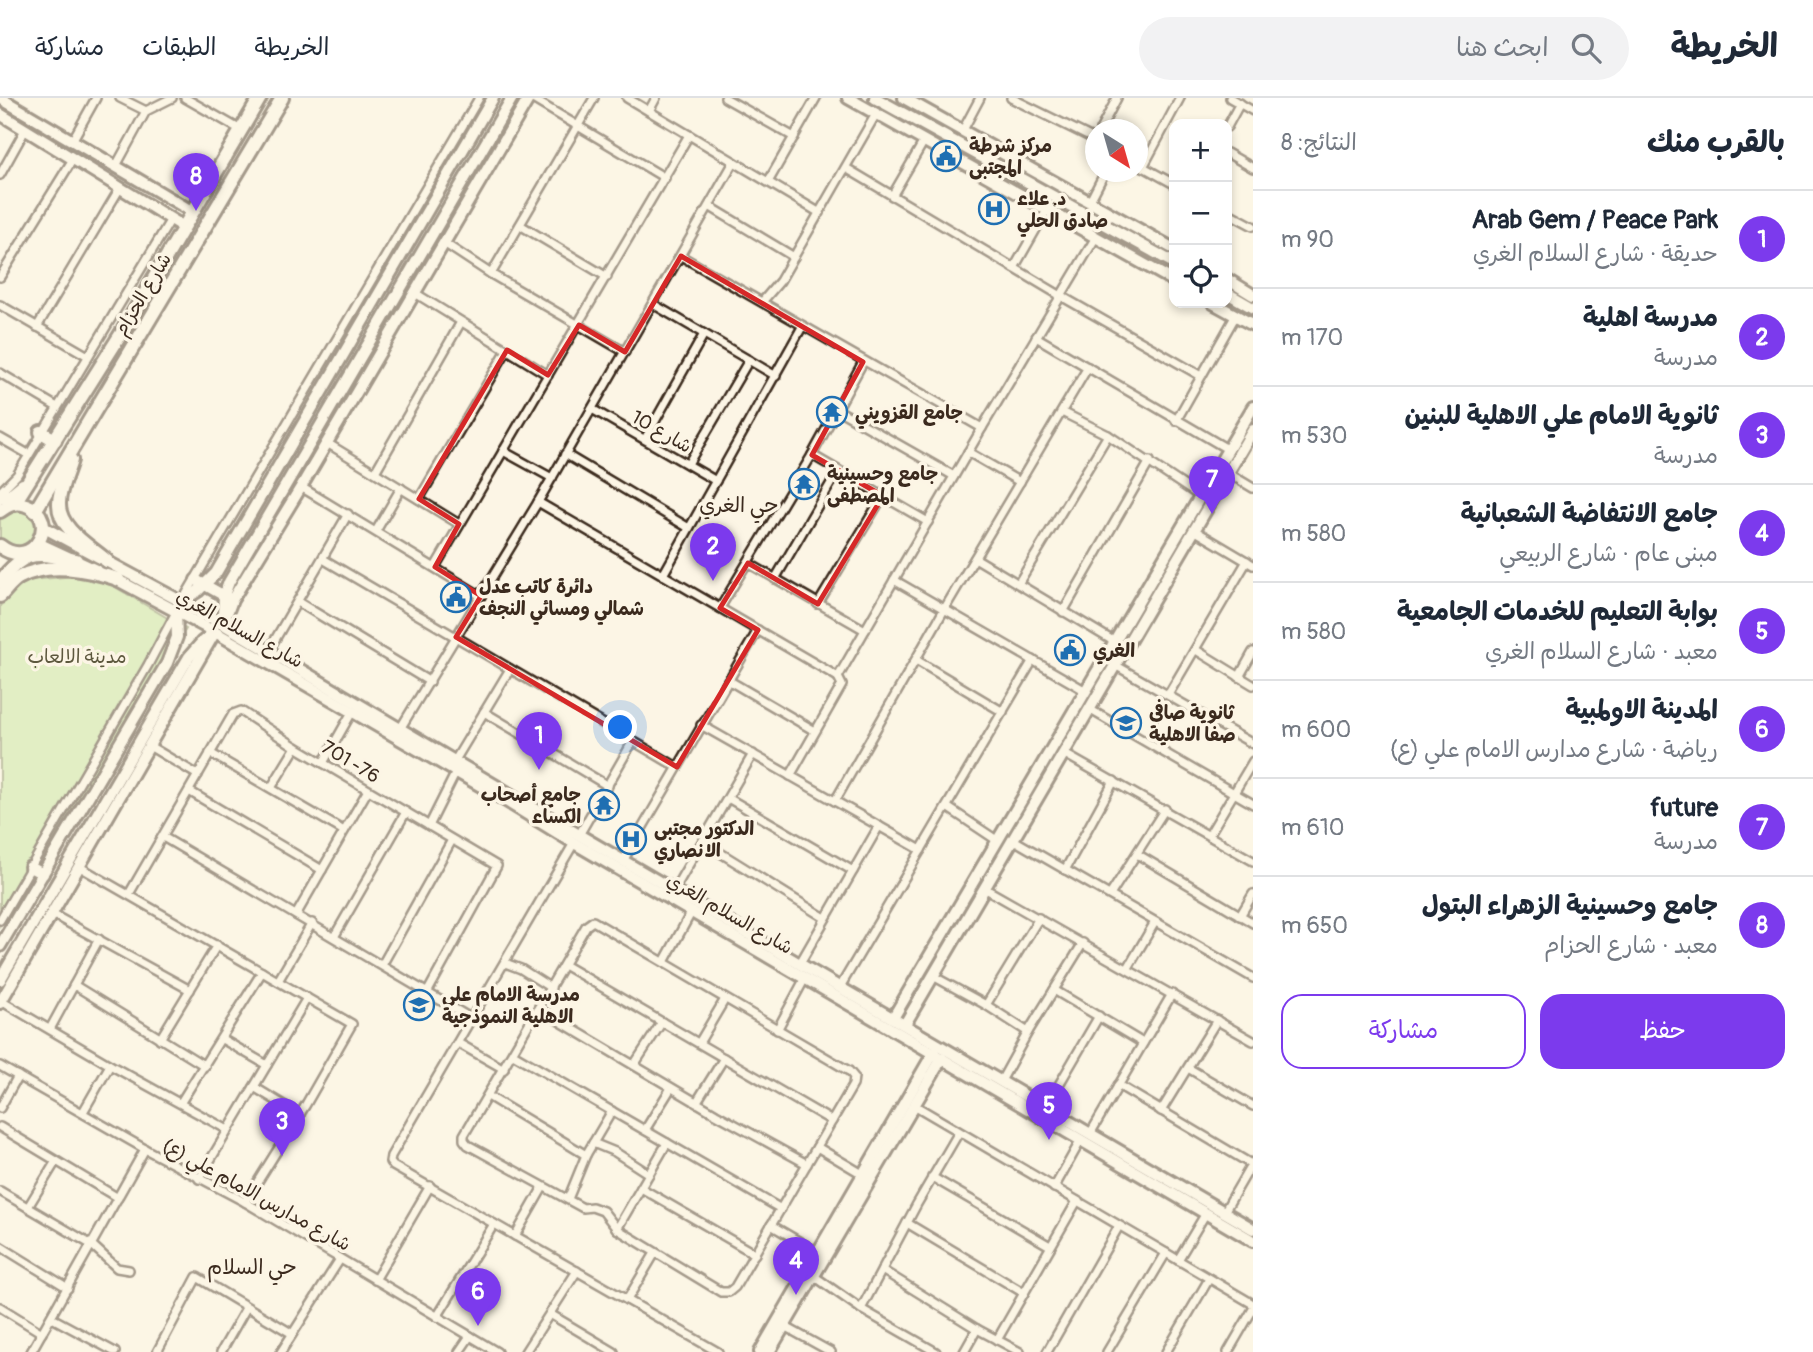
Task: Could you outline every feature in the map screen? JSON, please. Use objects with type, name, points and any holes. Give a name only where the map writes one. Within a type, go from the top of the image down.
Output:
[{"type":"main road","name":"شارع الحزام","points":[[3,506],[33,475],[260,98]]},
{"type":"main road","name":"شارع الحزام","points":[[35,510],[282,98]]},
{"type":"main road","points":[[141,299],[138,314],[129,328],[134,334],[144,329]]},
{"type":"main road","points":[[41,432],[55,440]]},
{"type":"main road","points":[[76,443],[59,503],[61,517],[72,531],[107,561]]},
{"type":"main road","points":[[0,570],[5,549],[26,552],[38,543],[43,527],[35,510],[26,505],[3,506]]},
{"type":"main road","points":[[0,582],[13,565],[30,555],[76,561]]},
{"type":"main road","points":[[0,596],[19,577],[47,570],[85,569],[118,579]]},
{"type":"street","points":[[1,98],[20,103],[72,141],[193,212]]},
{"type":"street","points":[[72,141],[96,98]]},
{"type":"street","points":[[120,98],[146,111]]},
{"type":"street","points":[[116,166],[146,111],[172,98]]},
{"type":"street","points":[[184,98],[241,130]]},
{"type":"street","points":[[182,601],[201,582],[216,573],[386,282],[479,98]]},
{"type":"street","points":[[201,582],[302,398],[452,156],[493,98]]},
{"type":"street","points":[[228,1130],[1,1002],[52,914],[62,886],[80,867],[219,628],[228,598],[229,582],[512,98]]},
{"type":"street","points":[[228,598],[301,487],[530,98],[665,178]]},
{"type":"street","points":[[491,274],[594,98]]},
{"type":"street","points":[[627,98],[820,213]]},
{"type":"street","points":[[649,111],[656,98]]},
{"type":"street","points":[[725,98],[794,137]]},
{"type":"street","points":[[768,182],[816,98]]},
{"type":"street","points":[[848,98],[1169,278]]},
{"type":"street","points":[[904,98],[1169,246]]},
{"type":"street","points":[[963,130],[980,98]]},
{"type":"street","points":[[1011,98],[1085,134]]},
{"type":"street","points":[[1106,119],[1117,98]]},
{"type":"street","points":[[1148,152],[1180,98]]},
{"type":"street","points":[[1230,98],[1253,111]]},
{"type":"street","points":[[762,302],[771,293],[820,213],[876,114],[879,100],[1169,260]]},
{"type":"street","points":[[1231,119],[1240,103]]},
{"type":"street","points":[[0,114],[184,227]]},
{"type":"street","points":[[0,175],[25,130]]},
{"type":"street","points":[[435,567],[689,135]]},
{"type":"street","points":[[892,196],[924,141]]},
{"type":"street","points":[[482,148],[495,156]]},
{"type":"street","points":[[1232,156],[1253,168]]},
{"type":"street","points":[[0,277],[73,159]]},
{"type":"street","points":[[400,729],[538,502],[734,162]]},
{"type":"street","points":[[846,168],[1201,376]]},
{"type":"street","points":[[1148,170],[1170,182]]},
{"type":"street","points":[[1011,190],[1019,177]]},
{"type":"street","points":[[1090,201],[1100,182]]},
{"type":"street","points":[[37,327],[120,188]]},
{"type":"street","points":[[709,206],[794,257]]},
{"type":"street","points":[[1014,268],[1047,210]]},
{"type":"street","points":[[1232,215],[1253,226]]},
{"type":"street","points":[[0,492],[17,475],[171,219]]},
{"type":"street","points":[[520,225],[607,277]]},
{"type":"street","points":[[838,677],[1096,237]]},
{"type":"street","points":[[1147,248],[1153,237]]},
{"type":"street","points":[[444,243],[491,274],[625,352]]},
{"type":"street","points":[[681,256],[982,428]]},
{"type":"street","points":[[386,282],[390,291],[400,290]]},
{"type":"street","points":[[1232,282],[1253,295]]},
{"type":"street","points":[[415,293],[548,375]]},
{"type":"street","points":[[1232,296],[1253,308]]},
{"type":"street","points":[[373,304],[382,304],[386,314]]},
{"type":"street","points":[[653,304],[776,376]]},
{"type":"street","points":[[0,305],[88,356]]},
{"type":"street","points":[[1223,308],[1253,325]]},
{"type":"street","points":[[1176,421],[1236,315]]},
{"type":"street","points":[[375,472],[461,322]]},
{"type":"street","points":[[663,575],[802,327]]},
{"type":"street","points":[[645,439],[704,334]]},
{"type":"street","points":[[1036,337],[1229,450]]},
{"type":"street","points":[[419,499],[507,350]]},
{"type":"street","points":[[688,464],[749,360]]},
{"type":"street","points":[[720,608],[812,455],[863,362]]},
{"type":"street","points":[[835,801],[945,608],[1088,367]]},
{"type":"street","points":[[0,373],[57,407]]},
{"type":"street","points":[[302,398],[314,405]]},
{"type":"street","points":[[893,1018],[998,841],[1063,753],[1115,665],[1253,407]]},
{"type":"street","name":"شارع 10","points":[[592,409],[716,481]]},
{"type":"street","points":[[838,410],[954,476]]},
{"type":"street","points":[[1062,412],[1108,435],[1202,498]]},
{"type":"street","points":[[327,414],[340,421]]},
{"type":"street","points":[[905,1024],[1012,839],[1086,691],[1115,642],[1194,530],[1253,430]]},
{"type":"street","points":[[1018,584],[1108,435]]},
{"type":"street","points":[[0,438],[28,454]]},
{"type":"street","points":[[327,443],[460,524]]},
{"type":"street","points":[[503,451],[552,478]]},
{"type":"street","points":[[968,452],[1020,482]]},
{"type":"street","points":[[565,454],[689,528]]},
{"type":"street","points":[[812,455],[928,522]]},
{"type":"street","points":[[1063,612],[1150,461]]},
{"type":"street","points":[[775,579],[838,471]]},
{"type":"street","points":[[1228,473],[1253,488]]},
{"type":"street","points":[[301,487],[481,596]]},
{"type":"street","points":[[376,531],[401,488]]},
{"type":"street","points":[[818,604],[883,496]]},
{"type":"street","points":[[538,502],[838,677],[842,685],[790,776]]},
{"type":"street","points":[[269,650],[348,514]]},
{"type":"street","name":"شارع السلام الغري","points":[[43,527],[182,601],[219,628],[338,698],[400,729],[455,767]]},
{"type":"street","points":[[1168,695],[1250,563],[1194,530]]},
{"type":"street","name":"شارع السلام الغري","points":[[38,543],[118,579],[176,612],[269,650],[338,698],[352,712],[495,790],[692,911],[800,963],[1046,1107],[1069,1127]]},
{"type":"street","points":[[975,558],[1115,642]]},
{"type":"street","points":[[323,559],[677,767]]},
{"type":"street","points":[[748,563],[865,630]]},
{"type":"street","points":[[894,580],[1086,691]]},
{"type":"street","points":[[201,582],[228,598]]},
{"type":"street","points":[[298,603],[430,682]]},
{"type":"street","points":[[0,946],[167,663],[177,637],[176,612]]},
{"type":"street","points":[[0,920],[176,612]]},
{"type":"street","points":[[0,980],[62,886],[189,657],[219,628]]},
{"type":"street","points":[[623,861],[758,630]]},
{"type":"street","points":[[1196,650],[1253,685]]},
{"type":"street","points":[[1239,677],[1253,652]]},
{"type":"street","points":[[916,660],[1003,712]]},
{"type":"street","points":[[840,987],[1033,660]]},
{"type":"street","points":[[1115,665],[1253,744]]},
{"type":"street","points":[[429,826],[455,767],[510,668]]},
{"type":"street","points":[[728,680],[815,730]]},
{"type":"street","points":[[155,683],[165,683],[169,691]]},
{"type":"street","points":[[1089,709],[1253,804]]},
{"type":"street","name":"701 -76","points":[[210,753],[235,712],[241,710],[296,747],[497,866],[427,993]]},
{"type":"street","points":[[323,763],[352,712]]},
{"type":"street","points":[[484,712],[607,786]]},
{"type":"street","points":[[701,725],[922,850]]},
{"type":"street","points":[[633,741],[391,1156],[390,1162],[718,1352]]},
{"type":"street","points":[[150,747],[198,775]]},
{"type":"street","points":[[271,788],[296,747]]},
{"type":"street","points":[[129,894],[210,753],[344,831]]},
{"type":"street","points":[[1063,753],[1165,808],[1253,861]]},
{"type":"street","points":[[674,890],[753,754]]},
{"type":"street","points":[[1209,835],[1253,761]]},
{"type":"street","points":[[1065,870],[1114,781]]},
{"type":"street","points":[[296,915],[368,790]]},
{"type":"street","points":[[189,791],[323,870]]},
{"type":"street","points":[[728,798],[853,871]]},
{"type":"street","points":[[947,807],[998,841]]},
{"type":"street","points":[[1110,895],[1165,808]]},
{"type":"street","points":[[334,937],[406,812]]},
{"type":"street","points":[[800,963],[879,826]]},
{"type":"street","points":[[163,837],[472,1020]]},
{"type":"street","points":[[382,965],[452,839]]},
{"type":"street","name":"شارع السلام الغري","points":[[576,839],[623,861],[674,890],[805,978],[1069,1127],[1253,1241]]},
{"type":"street","points":[[1012,839],[1253,978]]},
{"type":"street","points":[[703,842],[825,918]]},
{"type":"street","points":[[1137,854],[1253,923]]},
{"type":"street","points":[[30,867],[43,874]]},
{"type":"street","points":[[80,867],[352,1024],[300,1115],[245,1202]]},
{"type":"street","points":[[984,888],[1253,1041]]},
{"type":"street","points":[[1240,916],[1253,894]]},
{"type":"street","points":[[664,962],[692,911]]},
{"type":"street","points":[[52,914],[190,990]]},
{"type":"street","points":[[986,1005],[1039,918]]},
{"type":"street","points":[[593,921],[849,1071],[854,1077],[853,1085],[755,1254],[735,1287],[729,1292],[721,1292],[654,1253],[617,1229],[603,1211],[592,1207],[583,1208],[468,1145],[464,1140],[464,1135],[564,965],[586,926],[593,921]]},
{"type":"street","points":[[1128,968],[1155,922]]},
{"type":"street","points":[[278,981],[312,923]]},
{"type":"street","points":[[50,1029],[99,939]]},
{"type":"street","points":[[1002,1081],[1028,1032],[1083,943]]},
{"type":"street","points":[[160,1039],[217,945]]},
{"type":"street","points":[[505,963],[521,969],[551,989]]},
{"type":"street","points":[[564,965],[832,1121]]},
{"type":"street","points":[[181,1102],[262,972]]},
{"type":"street","points":[[933,976],[1028,1032]]},
{"type":"street","points":[[777,1030],[805,978]]},
{"type":"street","points":[[74,985],[205,1066]]},
{"type":"street","points":[[1054,990],[1143,1043]]},
{"type":"street","points":[[1054,1188],[1172,994]]},
{"type":"street","points":[[199,1179],[307,998]]},
{"type":"street","points":[[699,1043],[725,999]]},
{"type":"street","points":[[539,1009],[671,1088],[807,1164]]},
{"type":"street","points":[[1046,1107],[1100,1016]]},
{"type":"street","points":[[1161,1111],[1217,1020]]},
{"type":"street","points":[[634,1065],[662,1022]]},
{"type":"street","points":[[222,1039],[267,1065]]},
{"type":"street","points":[[458,1043],[504,1069]]},
{"type":"street","points":[[513,1054],[781,1209]]},
{"type":"street","points":[[766,1349],[784,1326],[814,1276],[914,1105],[938,1055]]},
{"type":"street","points":[[766,1349],[864,1175],[938,1055]]},
{"type":"street","points":[[696,1102],[724,1058]]},
{"type":"street","points":[[83,1112],[110,1065]]},
{"type":"street","name":"شارع مدارس الامام علي (ع)","points":[[0,1066],[199,1179],[245,1202],[497,1352]]},
{"type":"street","points":[[1188,1068],[1253,1106]]},
{"type":"street","points":[[0,1108],[18,1076]]},
{"type":"street","points":[[1118,1085],[1252,1163],[1224,1212]]},
{"type":"street","points":[[254,1087],[300,1115]]},
{"type":"street","points":[[645,1130],[671,1088]]},
{"type":"street","points":[[488,1096],[586,1155]]},
{"type":"street","points":[[914,1105],[1253,1307],[1228,1352]]},
{"type":"street","points":[[568,1199],[586,1155],[612,1111]]},
{"type":"street","points":[[0,1127],[118,1198]]},
{"type":"street","points":[[861,1309],[959,1132]]},
{"type":"street","name":"شارع السلام الغري","points":[[1085,1137],[1253,1229]]},
{"type":"street","points":[[593,1143],[615,1152],[649,1174]]},
{"type":"street","points":[[617,1229],[667,1143]]},
{"type":"street","points":[[817,1147],[864,1175]]},
{"type":"street","points":[[31,1352],[145,1149]]},
{"type":"street","points":[[29,1207],[56,1161]]},
{"type":"street","points":[[932,1177],[1050,1245]]},
{"type":"street","points":[[375,1280],[430,1186]]},
{"type":"street","points":[[515,1236],[543,1187]]},
{"type":"street","points":[[641,1188],[755,1254]]},
{"type":"street","points":[[0,1191],[92,1245],[117,1268],[129,1270]]},
{"type":"street","points":[[997,1340],[1077,1201]]},
{"type":"street","points":[[1178,1260],[1206,1213]]},
{"type":"street","points":[[907,1223],[1024,1293]]},
{"type":"street","points":[[437,1317],[494,1224]]},
{"type":"street","points":[[771,1225],[819,1253]]},
{"type":"street","points":[[1047,1352],[1119,1226]]},
{"type":"street","points":[[0,1247],[68,1288]]},
{"type":"street","points":[[627,1300],[654,1253]]},
{"type":"street","points":[[1107,1352],[1166,1253]]},
{"type":"street","points":[[281,1352],[340,1259]]},
{"type":"street","points":[[882,1270],[977,1329],[1020,1352]]},
{"type":"street","points":[[525,1352],[577,1271]]},
{"type":"street","points":[[814,1276],[861,1309],[936,1352]]},
{"type":"street","points":[[157,1352],[197,1277],[291,1333]]},
{"type":"street","points":[[1166,1352],[1209,1279]]},
{"type":"street","points":[[0,1307],[42,1334]]},
{"type":"street","points":[[220,1352],[246,1308]]},
{"type":"street","points":[[550,1314],[614,1352]]},
{"type":"street","points":[[52,1318],[115,1352]]},
{"type":"street","points":[[784,1326],[831,1352]]},
{"type":"street","points":[[964,1352],[977,1329]]},
{"type":"street","points":[[459,1352],[470,1336]]},
{"type":"street","points":[[697,1352],[703,1343]]},
{"type":"highlighted area","points":[[681,256],[863,362],[812,455],[883,496],[818,604],[748,563],[720,608],[758,630],[677,767],[456,637],[481,596],[435,567],[459,524],[419,499],[507,350],[548,375],[579,325],[625,352]]},
{"type":"green space","points":[[11,509],[29,514],[37,524],[34,537],[19,549],[0,539],[0,517]]},
{"type":"green space","name":"مدينة الالعاب","points":[[87,575],[115,587],[186,629],[0,925],[0,606],[10,590],[30,580]]},
{"type":"place","name":"مركز شرطة المجتبى","points":[[946,156]]},
{"type":"place","name":"د. علاء صادق الحلي","points":[[994,209]]},
{"type":"place","name":"جامع وحسينية الزهراء البتول","points":[[196,211]]},
{"type":"place","name":"جامع القزويني","points":[[832,412]]},
{"type":"place","name":"جامع وحسينية المصطفى","points":[[804,484]]},
{"type":"place","name":"future","points":[[1212,514]]},
{"type":"place","name":"مدرسة اهلية","points":[[713,581]]},
{"type":"place","name":"دائرة كاتب عدل شمالي ومسائي النجف","points":[[456,597]]},
{"type":"place","name":"الغري","points":[[1070,650]]},
{"type":"place","name":"ثانوية صافي صفا الاهلية","points":[[1126,723]]},
{"type":"place","name":"Arab Gem / Peace Park","points":[[539,770]]},
{"type":"place","name":"جامع أصحاب الكساء","points":[[604,805]]},
{"type":"place","name":"الدكتور مجتبى الانصاري","points":[[631,839]]},
{"type":"place","name":"مدرسة الامام علي الاهلية النموذجية","points":[[419,1005]]},
{"type":"place","name":"بوابة التعليم للخدمات الجامعية","points":[[1049,1140]]},
{"type":"place","name":"ثانوية الامام علي الاهلية للبنين","points":[[282,1156]]},
{"type":"place","name":"جامع الانتفاضة الشعبانية","points":[[796,1295]]},
{"type":"place","name":"المدينة الاولمبية","points":[[478,1326]]},
{"type":"district","name":"حي الغري","points":[[739,505]]},
{"type":"district","name":"حي السلام","points":[[252,1267]]}]
